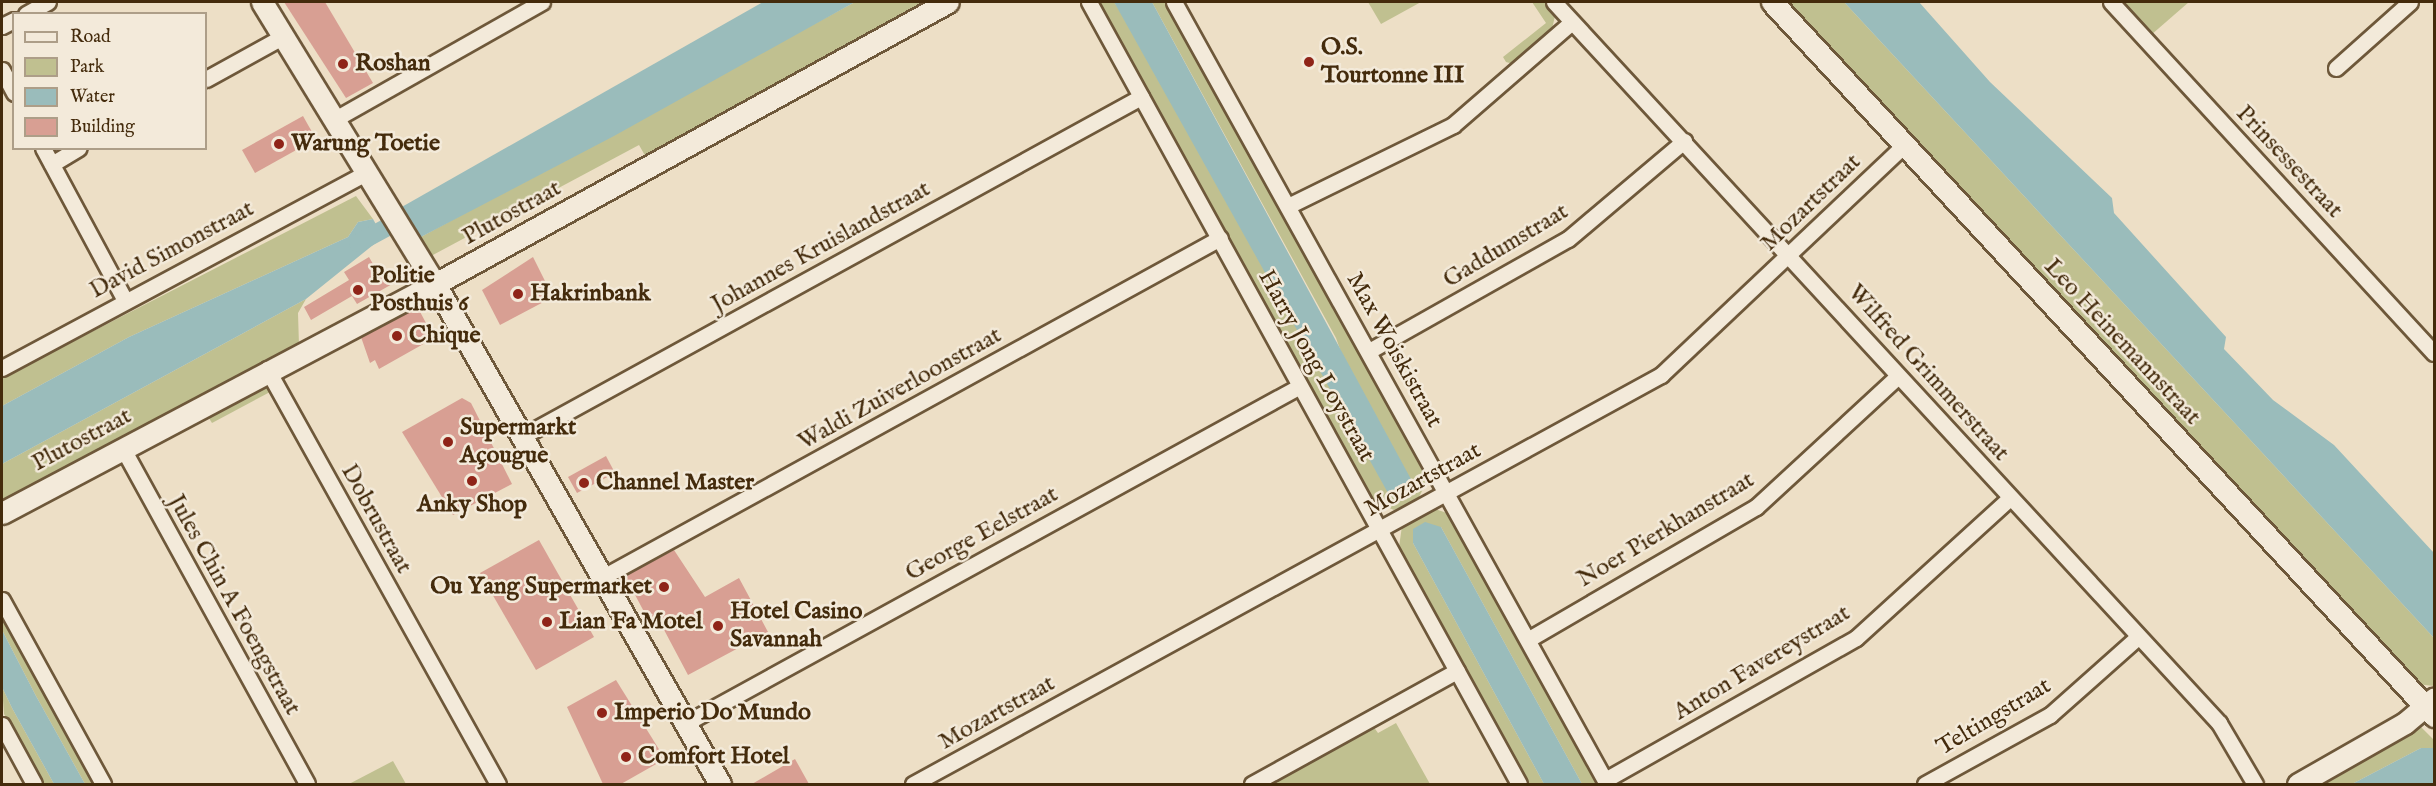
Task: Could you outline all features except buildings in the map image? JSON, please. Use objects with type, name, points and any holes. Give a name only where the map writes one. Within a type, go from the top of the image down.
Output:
[{"type":"street","points":[[30,12],[48,2]]},
{"type":"street","points":[[262,2],[336,119],[378,197],[435,284],[720,784]]},
{"type":"street","points":[[336,119],[542,2]]},
{"type":"street","name":"Plutostraat","points":[[2,513],[267,369],[435,284],[948,2]]},
{"type":"street","name":"Harry Jong Loystraat","points":[[1089,2],[1300,386],[1382,529],[1519,784]]},
{"type":"street","name":"Max Woiskistraat","points":[[1173,2],[1529,639],[1606,782]]},
{"type":"street","name":"Wilfred Grimmerstraat","points":[[1554,2],[1791,254],[1898,376],[2219,723],[2255,784]]},
{"type":"street","name":"Leo Heinemannstraat","points":[[1772,2],[2431,707]]},
{"type":"street","name":"Prinsessestraat","points":[[2111,2],[2434,353]]},
{"type":"street","points":[[2337,68],[2410,2]]},
{"type":"street","points":[[1288,206],[1453,125],[1572,22]]},
{"type":"street","points":[[207,78],[284,36]]},
{"type":"street","points":[[2,70],[12,89]]},
{"type":"street","name":"Johannes Kruislandstraat","points":[[523,436],[1142,97]]},
{"type":"street","name":"Gaddumstraat","points":[[1369,351],[1568,239],[1684,141]]},
{"type":"street","name":"Mozartstraat","points":[[913,784],[1661,375],[1904,145]]},
{"type":"street","points":[[45,150],[124,300]]},
{"type":"street","points":[[52,164],[76,150]]},
{"type":"street","name":"David Simonstraat","points":[[2,368],[124,300],[364,173]]},
{"type":"street","name":"Waldi Zuiverloonstraat","points":[[602,578],[1220,238]]},
{"type":"street","name":"Dobrustraat","points":[[267,369],[498,784]]},
{"type":"street","name":"Noer Pierkhanstraat","points":[[1529,639],[1756,507],[1898,376]]},
{"type":"street","name":"George Eelstraat","points":[[686,723],[1300,386]]},
{"type":"street","name":"Jules Chin A Foengstraat","points":[[122,447],[307,784]]},
{"type":"street","name":"Anton Favereystraat","points":[[1606,782],[1856,638],[2010,498]]},
{"type":"street","points":[[2,600],[103,784]]},
{"type":"street","name":"Teltingstraat","points":[[1925,784],[2050,715],[2138,638]]},
{"type":"street","points":[[1252,784],[1457,671]]},
{"type":"street","points":[[2298,784],[2431,707]]},
{"type":"street","points":[[2,725],[34,784]]},
{"type":"green space","points":[[855,2],[928,2],[647,159],[639,145],[431,256],[419,238]]},
{"type":"green space","points":[[1098,2],[1114,2],[1124,17],[1393,498],[1336,338],[1152,2],[1167,2],[1423,472],[1426,483],[1418,499],[1394,510],[1373,501]]},
{"type":"green space","points":[[1368,2],[1421,2],[1381,24]]},
{"type":"green space","points":[[1532,2],[1544,2],[1550,9],[1555,16],[1552,29],[1513,64],[1506,62],[1503,57],[1546,23]]},
{"type":"green space","points":[[1784,2],[1844,2],[2434,638],[2434,686],[2416,684]]},
{"type":"green space","points":[[2121,2],[2189,2],[2151,35]]},
{"type":"green space","points":[[356,196],[373,219],[358,222],[348,237],[129,337],[2,406],[2,378]]},
{"type":"green space","points":[[306,299],[298,313],[299,345],[2,505],[2,464]]},
{"type":"green space","points":[[266,385],[270,392],[212,423],[204,410]]},
{"type":"green space","points":[[1432,508],[1450,514],[1599,784],[1582,784],[1441,527],[1413,543],[1544,784],[1528,784],[1399,547],[1402,526]]},
{"type":"green space","points":[[2,615],[94,784],[85,784],[36,696],[2,630]]},
{"type":"green space","points":[[2,687],[54,784],[42,784],[4,714]]},
{"type":"green space","points":[[1396,723],[1430,784],[1263,784],[1373,726],[1378,733]]},
{"type":"green space","points":[[2419,725],[2434,740],[2434,748],[2421,748],[2352,784],[2315,784]]},
{"type":"green space","points":[[393,761],[406,784],[349,784]]},
{"type":"water","points":[[763,2],[855,2],[614,136],[419,238],[400,208]]},
{"type":"water","points":[[1114,2],[1152,2],[1412,481],[1410,495],[1399,502],[1388,493]]},
{"type":"water","points":[[1844,2],[1919,2],[1990,82],[2112,198],[2114,213],[2226,337],[2224,349],[2273,400],[2334,445],[2434,553],[2434,638]]},
{"type":"water","points":[[373,219],[383,237],[306,299],[2,464],[2,406],[129,337],[348,237],[358,222]]},
{"type":"water","points":[[1425,522],[1441,527],[1582,784],[1544,784],[1413,543],[1413,529]]},
{"type":"water","points":[[2,630],[85,784],[54,784],[12,708],[2,687]]},
{"type":"water","points":[[2421,748],[2434,748],[2434,784],[2352,784]]},
{"type":"waterway","points":[[358,243],[408,216]]},
{"type":"place","name":"O.S. Tourtonne III","points":[[1309,62]]},
{"type":"place","name":"Roshan","points":[[343,64]]},
{"type":"place","name":"Warung Toetie","points":[[279,144]]},
{"type":"place","name":"Politie Posthuis 6","points":[[358,290]]},
{"type":"place","name":"Hakrinbank","points":[[518,294]]},
{"type":"place","name":"Chique","points":[[397,336]]},
{"type":"place","name":"Supermarkt Açougue","points":[[448,442]]},
{"type":"place","name":"Anky Shop","points":[[472,481]]},
{"type":"place","name":"Channel Master","points":[[584,483]]},
{"type":"place","name":"Ou Yang Supermarket","points":[[664,587]]},
{"type":"place","name":"Lian Fa Motel","points":[[547,622]]},
{"type":"place","name":"Hotel Casino Savannah","points":[[718,626]]},
{"type":"place","name":"Imperio Do Mundo","points":[[602,713]]},
{"type":"place","name":"Comfort Hotel","points":[[626,757]]}]
